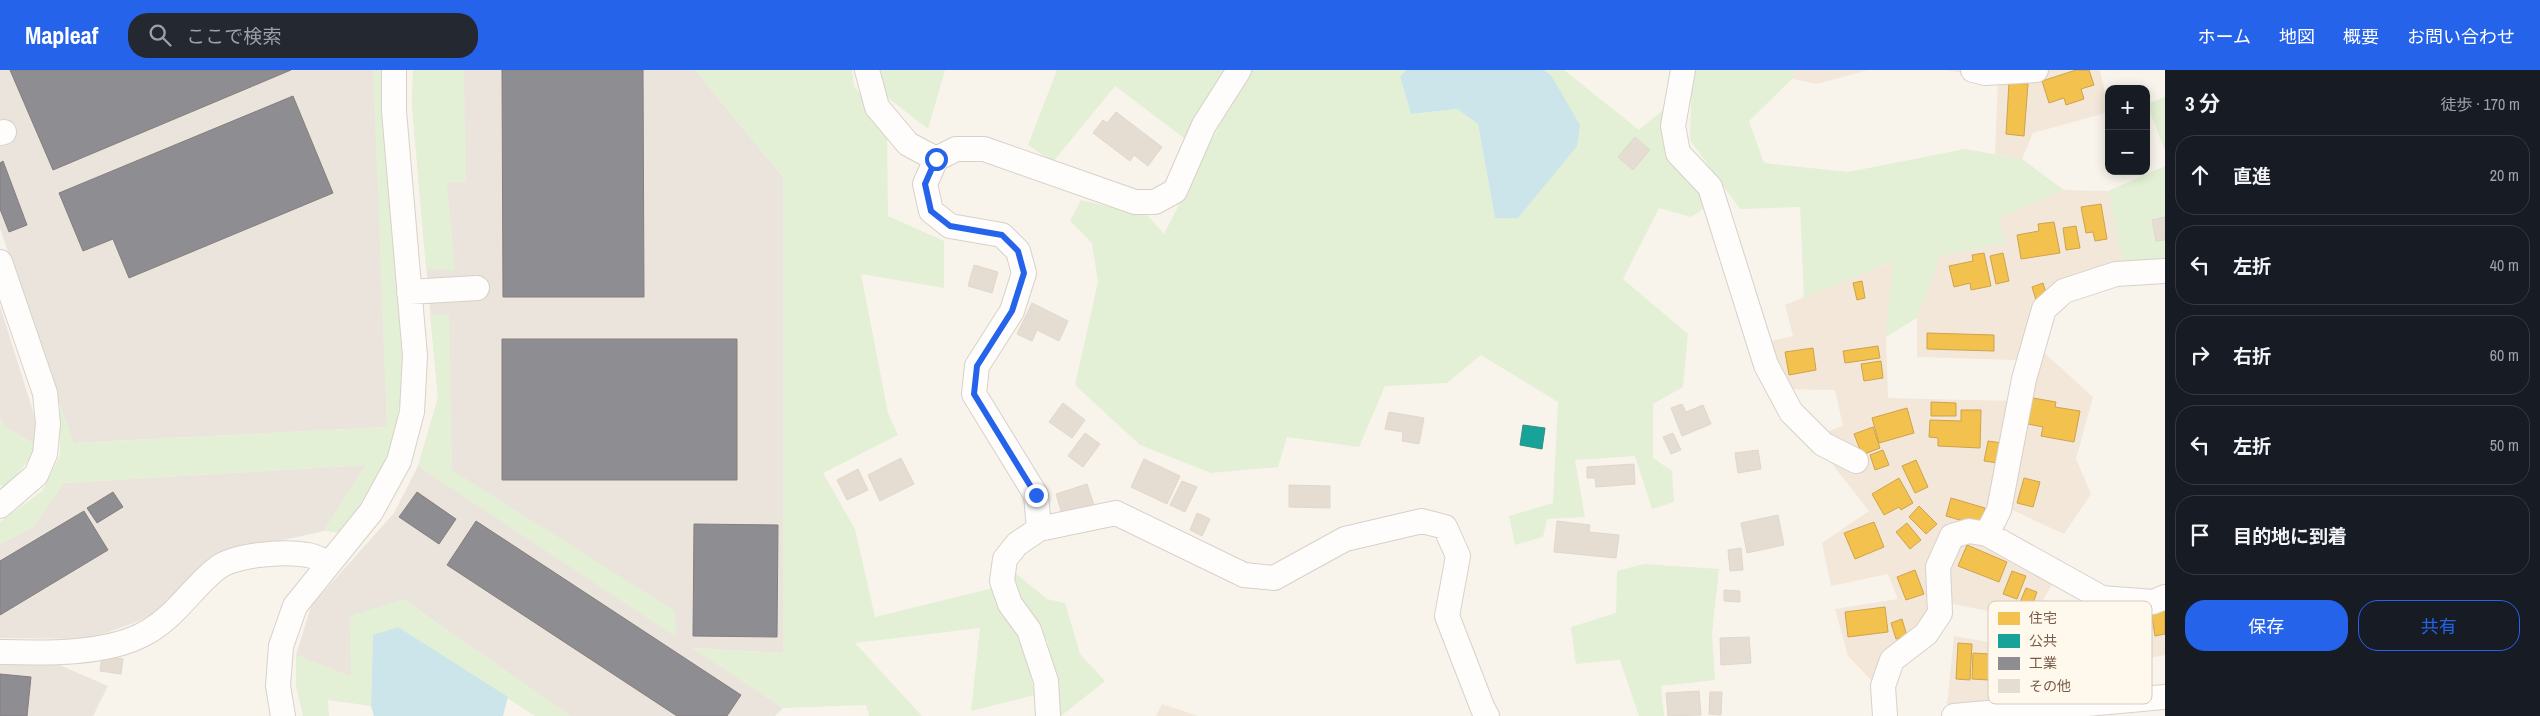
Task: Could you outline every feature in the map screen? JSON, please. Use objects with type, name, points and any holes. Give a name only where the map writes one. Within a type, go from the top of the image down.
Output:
[{"type":"street","points":[[284,716],[278,686],[281,646],[295,606],[370,512],[399,461],[412,412],[415,356],[394,111],[394,70]]},
{"type":"street","points":[[867,70],[877,107],[908,144],[936,159]]},
{"type":"street","points":[[1038,529],[1036,495],[974,394],[977,366],[1012,311],[1024,273],[1018,251],[1002,235],[950,226],[931,211],[925,184],[936,159],[956,148],[984,149],[1135,202],[1155,202],[1176,191],[1204,125],[1239,70]]},
{"type":"street","points":[[1683,70],[1674,126],[1678,153],[1710,187],[1766,365],[1792,412],[1823,444],[1856,461]]},
{"type":"street","points":[[1973,70],[1985,74],[2036,70]]},
{"type":"street","points":[[0,262],[44,393],[48,424],[45,454],[36,474],[0,506]]},
{"type":"street","points":[[1987,534],[1999,510],[2024,379],[2044,309],[2064,291],[2116,274],[2165,270]]},
{"type":"street","points":[[409,292],[477,288]]},
{"type":"street","points":[[1048,716],[1046,681],[1029,630],[1010,604],[1002,581],[1005,559],[1017,544],[1038,529],[1116,513],[1244,575],[1274,578],[1345,539],[1422,521],[1445,527],[1458,556],[1447,616],[1487,716]]},
{"type":"street","points":[[1885,716],[1883,686],[1892,660],[1926,634],[1940,612],[1938,567],[1952,536],[1969,532],[1987,534],[2102,598],[2140,601]]},
{"type":"street","points":[[0,652],[55,653],[102,647],[142,635],[170,617],[217,568],[235,560],[278,553],[309,555],[329,563]]},
{"type":"street","points":[[2152,602],[2165,597]]},
{"type":"street","points":[[2152,698],[2165,697]]},
{"type":"street","points":[[1954,716],[2087,704]]},
{"type":"shaded area","points":[[0,70],[380,70],[377,147],[387,427],[73,443],[0,228]]},
{"type":"shaded area","points":[[413,70],[695,70],[783,177],[783,653],[693,648],[783,708],[775,716],[570,716],[403,599],[351,677],[296,655],[311,606],[394,513],[418,466],[438,398],[412,105]]},
{"type":"shaded area","points":[[1795,70],[1868,70],[1817,84],[1792,79]]},
{"type":"shaded area","points":[[1946,70],[2100,70],[2105,93],[2105,113],[2033,133],[2022,159],[1995,154],[1998,79]]},
{"type":"shaded area","points":[[2064,190],[2108,191],[2123,264],[2050,316],[2040,349],[2093,397],[2076,459],[2091,494],[2064,534],[2008,508],[1997,532],[2056,564],[2051,586],[2043,601],[1988,601],[1988,611],[1948,603],[1874,683],[1848,656],[1835,609],[1898,599],[1888,574],[1831,586],[1822,543],[1869,511],[1811,437],[1843,426],[1835,390],[1774,389],[1755,345],[1793,336],[1785,305],[1894,261],[1886,337],[1888,398],[2010,401],[2017,360],[1917,357],[1917,318],[1939,256],[2006,243],[1998,218]]},
{"type":"shaded area","points":[[0,306],[33,411],[39,447],[4,426],[0,418]]},
{"type":"shaded area","points":[[366,465],[324,531],[216,555],[152,616],[90,639],[0,638],[0,544],[33,527],[64,483]]},
{"type":"shaded area","points":[[2165,588],[2165,655],[2152,658],[2152,604]]},
{"type":"shaded area","points":[[1954,636],[1988,642],[1988,701],[1947,705]]},
{"type":"shaded area","points":[[0,659],[55,663],[108,686],[93,716],[0,716]]},
{"type":"shaded area","points":[[1162,704],[1198,716],[1156,716]]},
{"type":"green space","points":[[373,70],[384,70],[383,111],[404,378],[392,450],[343,533],[324,531],[366,465],[64,483],[33,527],[0,544],[0,522],[42,491],[60,455],[60,404],[74,443],[387,427]]},
{"type":"green space","points":[[413,70],[464,70],[466,182],[447,183],[455,270],[426,269],[412,105]]},
{"type":"green space","points":[[695,70],[852,70],[854,86],[887,125],[888,216],[944,241],[944,288],[861,274],[888,413],[898,435],[823,473],[855,529],[875,617],[993,588],[1022,635],[1035,695],[971,711],[980,628],[855,643],[922,716],[869,716],[866,705],[783,708],[692,648],[783,653],[783,177]]},
{"type":"green space","points":[[877,70],[945,70],[928,129],[883,94]]},
{"type":"green space","points":[[1057,70],[1225,70],[1184,138],[1115,86],[1053,162],[1028,145]]},
{"type":"green space","points":[[1230,70],[1406,70],[1400,78],[1411,114],[1457,109],[1478,124],[1495,218],[1551,75],[1544,70],[1564,70],[1639,130],[1669,105],[1709,205],[1691,217],[1659,208],[1623,279],[1688,334],[1683,387],[1653,404],[1653,458],[1672,471],[1674,502],[1652,509],[1635,456],[1575,460],[1585,517],[1547,519],[1543,537],[1515,545],[1509,516],[1553,503],[1558,402],[1481,355],[1447,383],[1385,386],[1359,447],[1287,437],[1278,467],[1211,473],[1140,445],[1075,385],[1098,282],[1092,243],[1070,221],[1081,200],[1148,216],[1164,234],[1242,81]]},
{"type":"green space","points":[[1692,70],[1795,70],[1792,79],[1749,121],[1764,163],[1848,172],[1965,149],[2022,159],[2064,190],[1999,218],[2006,243],[1940,256],[1917,318],[1886,337],[1893,261],[1804,298],[1800,207],[1740,209],[1690,140]]},
{"type":"green space","points":[[2165,97],[2165,151],[2150,112],[2150,103]]},
{"type":"green space","points":[[2165,166],[2165,262],[2123,264],[2108,191],[2144,175],[2150,175],[2150,173]]},
{"type":"green space","points":[[430,314],[449,315],[452,470],[675,611],[676,637],[418,466],[438,398]]},
{"type":"green space","points":[[0,418],[4,426],[39,447],[6,488],[0,485]]},
{"type":"green space","points":[[1644,564],[1719,569],[1712,633],[1715,680],[1661,686],[1664,716],[1639,716],[1620,660],[1576,664],[1571,627],[1616,613],[1617,571]]},
{"type":"green space","points":[[1013,571],[1047,599],[1065,603],[1080,654],[1105,681],[1061,716],[1058,716],[1048,642],[1020,598]]},
{"type":"green space","points":[[403,599],[570,716],[535,716],[398,627],[373,635],[371,706],[328,700],[329,716],[303,716],[296,687],[296,655],[351,676],[350,616]]},
{"type":"water","points":[[1406,70],[1544,70],[1551,75],[1580,125],[1577,146],[1518,218],[1495,218],[1478,124],[1457,109],[1411,114],[1400,77]]},
{"type":"water","points":[[398,627],[508,697],[503,716],[374,716],[371,706],[373,635]]},
{"type":"building: 住宅","points":[[2076,70],[2089,70],[2094,85],[2081,89],[2084,99],[2066,105],[2064,98],[2049,103],[2042,81]]},
{"type":"building: 住宅","points":[[2009,82],[2028,84],[2024,136],[2006,134]]},
{"type":"building: 住宅","points":[[2101,204],[2107,239],[2095,241],[2093,232],[2086,233],[2081,207]]},
{"type":"building: 住宅","points":[[2054,222],[2060,253],[2021,259],[2017,235],[2039,231],[2038,224]]},
{"type":"building: 住宅","points":[[2076,226],[2080,248],[2066,250],[2063,228]]},
{"type":"building: 住宅","points":[[1984,253],[1991,286],[1971,290],[1970,283],[1954,287],[1949,266],[1973,261],[1972,255]]},
{"type":"building: 住宅","points":[[2003,253],[2009,281],[1996,284],[1990,256]]},
{"type":"building: 住宅","points":[[1862,281],[1865,298],[1857,300],[1853,283]]},
{"type":"building: 住宅","points":[[2043,283],[2047,296],[2036,300],[2032,287]]},
{"type":"building: 住宅","points":[[1927,333],[1994,335],[1994,351],[1927,349]]},
{"type":"building: 住宅","points":[[1878,346],[1880,358],[1845,363],[1843,351]]},
{"type":"building: 住宅","points":[[1813,348],[1816,370],[1789,375],[1785,352]]},
{"type":"building: 住宅","points":[[1881,361],[1883,378],[1864,381],[1861,364]]},
{"type":"building: 住宅","points":[[2033,398],[2056,402],[2055,407],[2080,411],[2074,442],[2041,436],[2043,427],[2028,424]]},
{"type":"building: 住宅","points":[[1931,402],[1956,403],[1956,416],[1931,416]]},
{"type":"building: 住宅","points":[[1907,408],[1914,433],[1879,443],[1872,418]]},
{"type":"building: 住宅","points":[[1961,410],[1981,410],[1980,448],[1938,446],[1938,438],[1929,437],[1930,420],[1961,421]]},
{"type":"building: 住宅","points":[[1873,427],[1880,448],[1862,455],[1854,434]]},
{"type":"building: 住宅","points":[[1988,441],[2002,443],[1998,463],[1984,461]]},
{"type":"building: 住宅","points":[[1883,450],[1889,465],[1875,470],[1870,455]]},
{"type":"building: 住宅","points":[[1916,460],[1928,487],[1915,493],[1902,466]]},
{"type":"building: 住宅","points":[[1899,478],[1913,503],[1901,510],[1899,507],[1884,515],[1872,494]]},
{"type":"building: 住宅","points":[[2024,478],[2040,482],[2033,507],[2017,503]]},
{"type":"building: 住宅","points":[[1951,498],[1985,508],[1980,526],[1946,516]]},
{"type":"building: 住宅","points":[[1919,506],[1937,524],[1926,534],[1909,517]]},
{"type":"building: 住宅","points":[[1874,522],[1884,547],[1855,559],[1844,533]]},
{"type":"building: 住宅","points":[[1907,523],[1921,540],[1910,549],[1896,532]]},
{"type":"building: 住宅","points":[[1967,545],[2007,562],[1999,582],[1958,566]]},
{"type":"building: 住宅","points":[[1915,570],[1924,594],[1906,600],[1897,577]]},
{"type":"building: 住宅","points":[[2012,571],[2026,576],[2017,599],[2003,594]]},
{"type":"building: 住宅","points":[[2026,588],[2037,592],[2034,601],[2020,601]]},
{"type":"building: 住宅","points":[[1885,607],[1888,632],[1848,637],[1845,612]]},
{"type":"building: 住宅","points":[[2165,609],[2165,634],[2155,636],[2152,611]]},
{"type":"building: 住宅","points":[[1902,619],[1907,636],[1896,639],[1891,623]]},
{"type":"building: 住宅","points":[[1958,643],[1972,644],[1970,680],[1956,679]]},
{"type":"building: 住宅","points":[[1973,653],[1988,654],[1988,680],[1972,679]]},
{"type":"building: 公共","points":[[1523,425],[1545,428],[1542,449],[1520,445]]},
{"type":"building: 工業","points":[[10,70],[291,70],[53,170]]},
{"type":"building: 工業","points":[[502,70],[643,70],[644,297],[503,297]]},
{"type":"building: 工業","points":[[293,96],[333,193],[129,278],[113,239],[83,251],[59,193]]},
{"type":"building: 工業","points":[[3,161],[27,225],[9,232],[0,209],[0,163]]},
{"type":"building: 工業","points":[[502,339],[737,339],[737,480],[502,480]]},
{"type":"building: 工業","points":[[113,492],[123,507],[97,523],[87,508]]},
{"type":"building: 工業","points":[[417,492],[456,519],[439,544],[399,517]]},
{"type":"building: 工業","points":[[84,511],[108,550],[0,615],[0,561]]},
{"type":"building: 工業","points":[[476,521],[741,695],[727,716],[677,716],[447,565]]},
{"type":"building: 工業","points":[[694,524],[778,525],[777,637],[693,636]]},
{"type":"building: 工業","points":[[0,674],[31,677],[27,716],[0,716]]},
{"type":"building: その他","points":[[1116,112],[1162,147],[1148,166],[1134,155],[1130,161],[1093,133],[1103,120],[1107,123]]},
{"type":"building: その他","points":[[1635,137],[1650,150],[1633,170],[1618,157]]},
{"type":"building: その他","points":[[2165,217],[2165,240],[2156,241],[2152,220]]},
{"type":"building: その他","points":[[974,265],[998,272],[992,293],[968,286]]},
{"type":"building: その他","points":[[1032,303],[1068,321],[1059,341],[1037,330],[1032,341],[1017,334]]},
{"type":"building: その他","points":[[1063,403],[1085,420],[1072,438],[1049,422]]},
{"type":"building: その他","points":[[1682,404],[1686,412],[1703,405],[1711,424],[1682,436],[1671,408]]},
{"type":"building: その他","points":[[1389,412],[1424,418],[1419,444],[1402,441],[1403,432],[1385,429]]},
{"type":"building: その他","points":[[1085,433],[1100,444],[1083,467],[1068,456]]},
{"type":"building: その他","points":[[1673,433],[1681,450],[1671,454],[1663,437]]},
{"type":"building: その他","points":[[1758,450],[1761,469],[1738,473],[1735,453]]},
{"type":"building: その他","points":[[901,458],[914,484],[880,501],[868,475]]},
{"type":"building: その他","points":[[1144,459],[1180,476],[1167,504],[1131,487]]},
{"type":"building: その他","points":[[1634,464],[1635,484],[1596,487],[1595,478],[1587,478],[1587,467]]},
{"type":"building: その他","points":[[858,469],[868,490],[847,500],[837,480]]},
{"type":"building: その他","points":[[1182,481],[1197,487],[1185,512],[1170,505]]},
{"type":"building: その他","points":[[1087,484],[1095,508],[1063,517],[1056,494]]},
{"type":"building: その他","points":[[1289,485],[1330,486],[1330,508],[1289,507]]},
{"type":"building: その他","points":[[1197,513],[1210,519],[1202,536],[1190,530]]},
{"type":"building: その他","points":[[1778,515],[1784,545],[1747,553],[1741,523]]},
{"type":"building: その他","points":[[1557,521],[1590,525],[1589,532],[1619,535],[1616,558],[1554,552]]},
{"type":"building: その他","points":[[1741,548],[1743,570],[1730,571],[1728,550]]},
{"type":"building: その他","points":[[1724,590],[1740,591],[1740,602],[1724,601]]},
{"type":"building: その他","points":[[1749,637],[1751,663],[1721,665],[1720,638]]},
{"type":"building: その他","points":[[102,656],[123,659],[121,674],[100,671]]},
{"type":"building: その他","points":[[1699,691],[1701,715],[1668,716],[1666,693]]},
{"type":"building: その他","points":[[1710,692],[1722,692],[1721,715],[1709,714]]},
{"type":"route","points":[[936,159],[925,184],[931,211],[950,226],[1002,235],[1018,251],[1024,273],[1012,311],[977,366],[974,394],[1036,495]]}]
